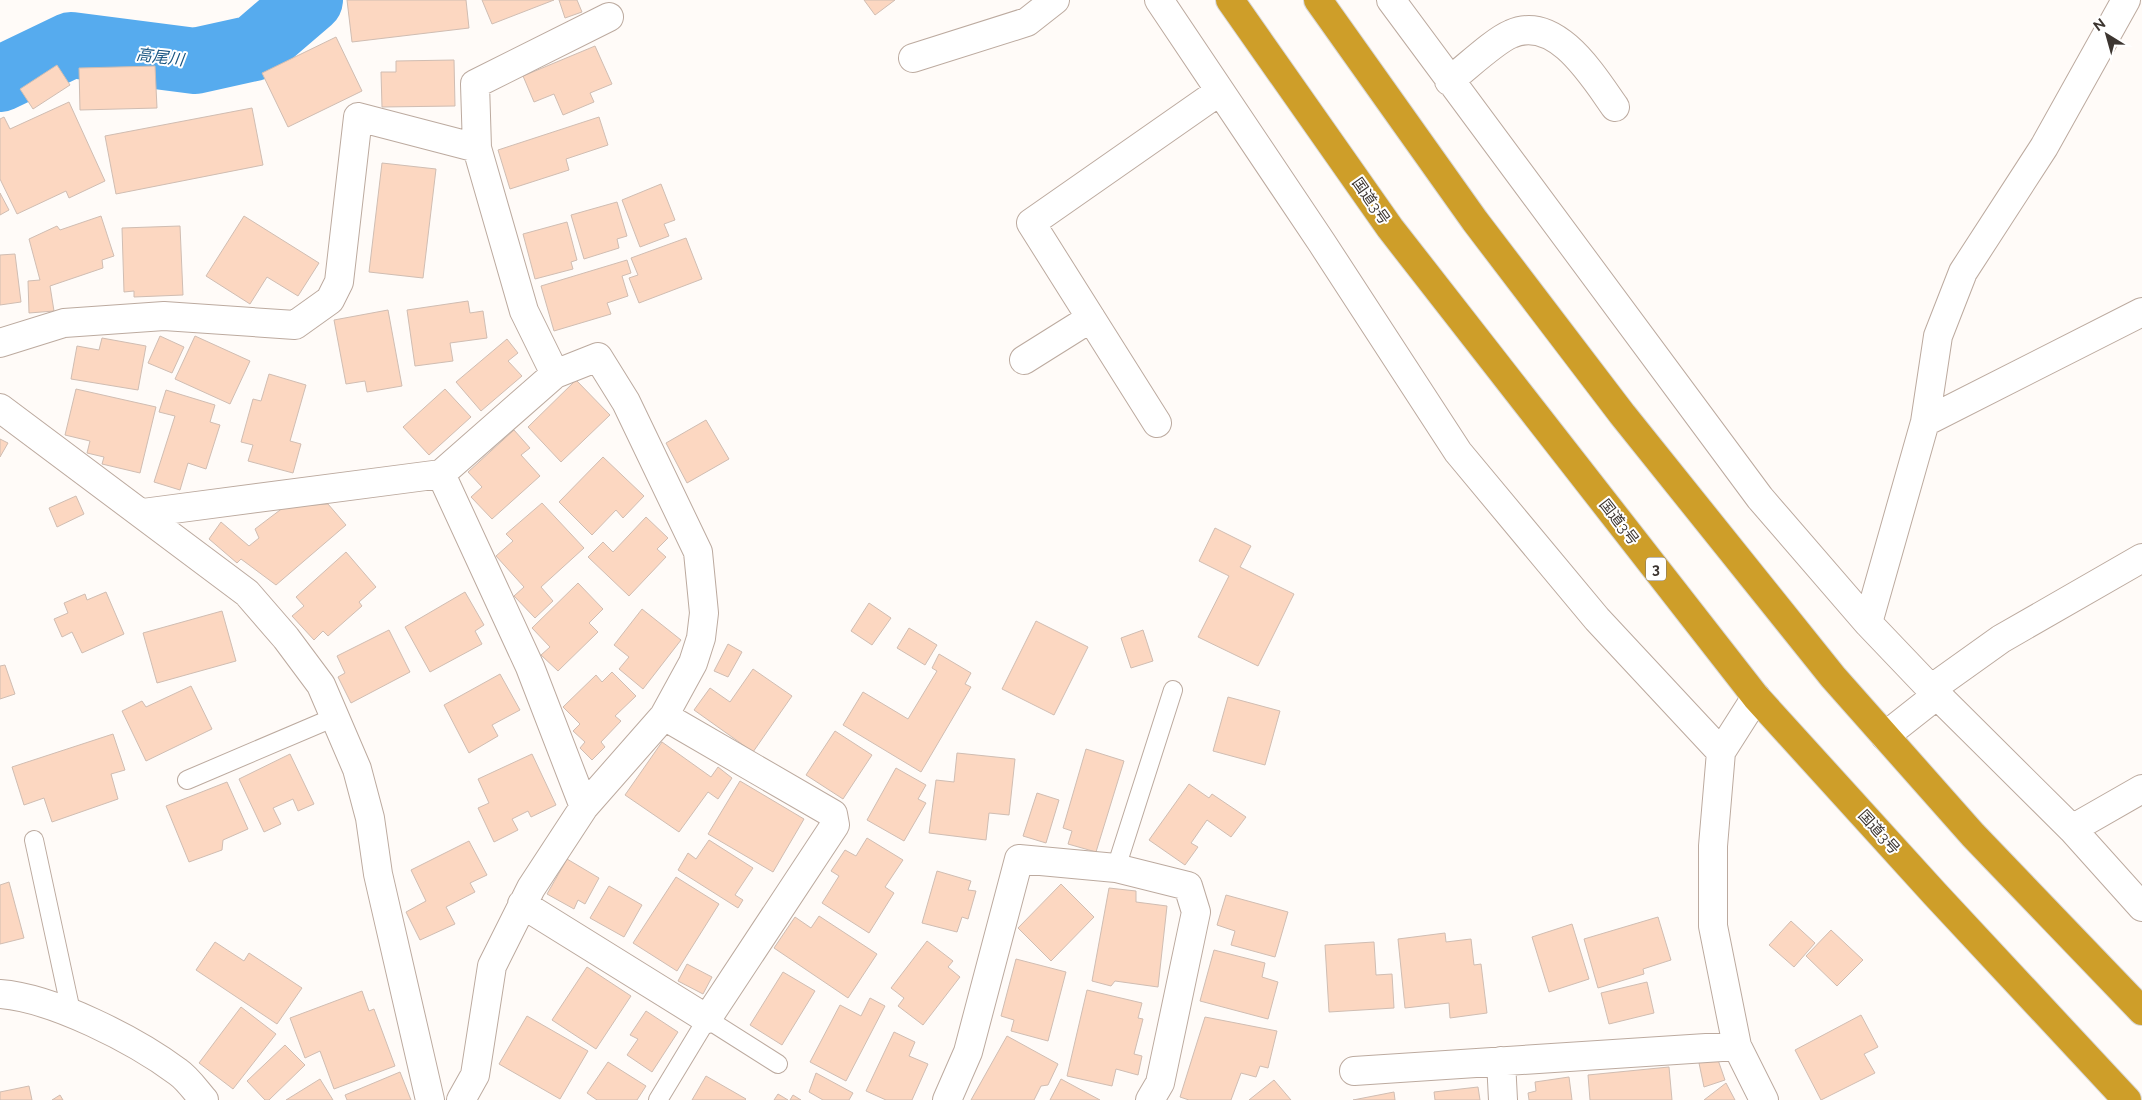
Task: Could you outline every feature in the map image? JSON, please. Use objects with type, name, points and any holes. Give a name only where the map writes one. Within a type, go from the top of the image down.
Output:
[{"type":"highway","name":"国道3号","points":[[1230,0],[1390,228],[1756,697],[1935,894],[2128,1100]]},
{"type":"highway","points":[[1318,0],[1475,221],[1616,406],[1833,677],[1973,835],[2142,1011]]},
{"type":"street","points":[[913,58],[1026,22],[1055,0]]},
{"type":"street","points":[[1159,0],[1458,452],[1597,619],[1721,752]]},
{"type":"street","points":[[1391,0],[1449,81],[1760,498],[1868,623],[1934,692],[2072,829],[2142,907]]},
{"type":"street","points":[[1868,623],[1925,422],[1938,336],[1963,272],[2044,147],[2126,0]]},
{"type":"street","points":[[555,374],[524,311],[477,148],[475,84],[609,17]]},
{"type":"street","points":[[1449,81],[1509,35],[1529,28],[1561,41],[1585,65],[1615,107]]},
{"type":"street","points":[[1157,423],[1031,223],[1220,91]]},
{"type":"street","points":[[0,343],[64,323],[164,316],[295,325],[330,300],[340,282],[358,117],[477,148]]},
{"type":"street","points":[[1925,422],[2142,312]]},
{"type":"street","points":[[1024,360],[1091,318]]},
{"type":"street","points":[[144,513],[441,474],[555,374],[598,357],[626,402],[698,552],[704,613],[701,638],[694,662],[664,716],[584,807],[522,904],[492,966],[475,1075],[461,1100]]},
{"type":"street","points":[[0,408],[144,513],[247,593],[286,638],[321,685],[357,769],[370,818],[378,874],[430,1100]]},
{"type":"street","points":[[441,474],[530,667],[584,807]]},
{"type":"street","points":[[1885,736],[1934,692],[2001,638],[2142,558]]},
{"type":"street","points":[[1756,697],[1721,752],[1713,846],[1713,926],[1737,1046],[1764,1100]]},
{"type":"street","points":[[522,904],[707,1019],[835,826],[833,814],[664,716]]},
{"type":"street","points":[[2072,829],[2142,789]]},
{"type":"street","points":[[948,1100],[968,1052],[1019,859],[1116,868],[1188,886],[1196,912],[1160,1082],[1150,1100]]},
{"type":"street","points":[[0,994],[48,1006],[137,1045],[180,1073],[204,1100]]},
{"type":"street","points":[[1354,1071],[1737,1046]]},
{"type":"street","points":[[1501,1061],[1503,1100]]},
{"type":"lane","points":[[1116,868],[1173,690]]},
{"type":"lane","points":[[187,780],[335,716]]},
{"type":"lane","points":[[34,840],[72,1016]]},
{"type":"lane","points":[[658,1100],[707,1019],[778,1064]]},
{"type":"building","points":[[347,0],[466,0],[469,28],[352,42]]},
{"type":"building","points":[[482,0],[554,0],[492,24]]},
{"type":"building","points":[[559,0],[577,0],[582,12],[565,18]]},
{"type":"building","points":[[864,0],[895,0],[875,15]]},
{"type":"building","points":[[336,37],[362,91],[288,127],[262,73]]},
{"type":"building","points":[[595,46],[612,84],[590,93],[594,102],[563,115],[554,94],[534,102],[523,76]]},
{"type":"building","points":[[454,60],[455,106],[382,107],[381,72],[396,72],[396,61]]},
{"type":"building","points":[[57,65],[70,85],[33,109],[20,89]]},
{"type":"building","points":[[155,66],[157,108],[80,110],[79,68]]},
{"type":"building","points":[[69,102],[105,181],[69,198],[66,191],[17,214],[0,179],[0,119],[4,117],[10,129]]},
{"type":"building","points":[[252,108],[263,165],[116,194],[105,136]]},
{"type":"building","points":[[599,117],[608,145],[566,159],[569,170],[510,189],[498,150]]},
{"type":"building","points":[[382,163],[436,169],[423,278],[369,272]]},
{"type":"building","points":[[661,184],[675,220],[664,224],[669,236],[640,247],[622,200]]},
{"type":"building","points":[[0,193],[9,210],[0,215]]},
{"type":"building","points":[[617,202],[627,236],[617,239],[619,248],[584,259],[571,215]]},
{"type":"building","points":[[101,216],[114,256],[102,260],[103,268],[50,286],[54,311],[29,313],[28,281],[40,280],[29,239],[57,226],[60,230]]},
{"type":"building","points":[[244,216],[319,263],[298,296],[267,277],[250,304],[206,276]]},
{"type":"building","points":[[567,222],[577,260],[571,262],[573,269],[535,279],[523,234]]},
{"type":"building","points":[[180,226],[183,295],[134,297],[134,291],[124,292],[122,228]]},
{"type":"building","points":[[686,238],[702,279],[639,303],[629,278],[638,275],[631,258]]},
{"type":"building","points":[[15,254],[21,302],[0,305],[0,255]]},
{"type":"building","points":[[627,260],[631,273],[622,276],[628,296],[607,303],[611,314],[554,331],[541,286]]},
{"type":"building","points":[[468,301],[470,313],[483,311],[487,338],[450,343],[453,361],[415,366],[407,310]]},
{"type":"building","points":[[388,310],[402,386],[367,392],[365,381],[346,384],[334,320]]},
{"type":"building","points":[[160,336],[184,347],[172,373],[148,363]]},
{"type":"building","points":[[195,336],[250,361],[230,404],[175,379]]},
{"type":"building","points":[[102,338],[146,346],[138,390],[71,379],[77,346],[99,350]]},
{"type":"building","points":[[507,339],[518,353],[508,361],[522,376],[481,411],[456,382]]},
{"type":"building","points":[[269,374],[306,385],[290,441],[301,444],[293,473],[248,461],[253,445],[241,442],[253,399],[261,401]]},
{"type":"building","points":[[576,380],[610,415],[561,462],[528,427]]},
{"type":"building","points":[[76,389],[156,407],[140,473],[102,464],[104,457],[87,453],[90,441],[65,435]]},
{"type":"building","points":[[445,389],[471,417],[429,455],[403,427]]},
{"type":"building","points":[[166,390],[215,405],[210,422],[220,425],[206,469],[188,463],[180,490],[154,482],[175,416],[159,412]]},
{"type":"building","points":[[706,420],[729,459],[687,483],[666,443]]},
{"type":"building","points":[[514,430],[530,448],[521,455],[540,476],[492,519],[471,497],[482,487],[468,472]]},
{"type":"building","points":[[0,439],[8,443],[0,457]]},
{"type":"building","points":[[603,457],[644,496],[623,518],[616,510],[592,535],[559,502]]},
{"type":"building","points":[[76,496],[84,514],[57,527],[49,508]]},
{"type":"building","points":[[542,503],[584,548],[541,587],[553,601],[535,618],[514,596],[524,587],[496,556],[513,541],[506,534]]},
{"type":"building","points":[[328,504],[346,525],[276,585],[241,559],[237,563],[209,539],[221,522],[249,546],[259,538],[255,529],[284,507]]},
{"type":"building","points":[[646,517],[668,538],[657,549],[666,557],[629,596],[588,557],[603,542],[613,552]]},
{"type":"building","points":[[1215,528],[1251,546],[1240,567],[1294,594],[1258,666],[1198,637],[1229,576],[1199,561]]},
{"type":"building","points":[[346,552],[376,587],[359,602],[362,606],[328,636],[323,631],[314,640],[292,616],[304,606],[296,597]]},
{"type":"building","points":[[578,583],[603,609],[589,623],[598,632],[558,671],[541,655],[550,647],[532,628]]},
{"type":"building","points":[[106,592],[124,634],[82,653],[72,632],[62,637],[54,619],[68,613],[64,603],[85,594],[87,600]]},
{"type":"building","points":[[465,592],[484,625],[475,631],[482,644],[430,672],[405,627]]},
{"type":"building","points":[[869,603],[891,618],[872,645],[851,631]]},
{"type":"building","points":[[642,609],[681,640],[643,689],[619,669],[629,657],[614,645]]},
{"type":"building","points":[[222,611],[236,661],[157,683],[143,633]]},
{"type":"building","points":[[1036,621],[1088,647],[1054,715],[1002,689]]},
{"type":"building","points":[[909,628],[937,645],[925,665],[897,648]]},
{"type":"building","points":[[389,630],[410,672],[351,703],[338,677],[345,673],[337,656]]},
{"type":"building","points":[[1143,630],[1153,661],[1131,668],[1121,638]]},
{"type":"building","points":[[728,644],[742,652],[728,677],[714,671]]},
{"type":"building","points":[[939,654],[971,673],[965,684],[971,687],[921,772],[843,725],[863,692],[908,719],[937,671],[932,668]]},
{"type":"building","points":[[5,665],[15,694],[0,699],[0,666]]},
{"type":"building","points":[[753,669],[792,696],[753,752],[694,710],[710,688],[730,702]]},
{"type":"building","points":[[612,672],[636,696],[615,716],[621,721],[601,742],[605,747],[592,760],[580,748],[585,742],[573,731],[580,724],[563,707],[596,675],[602,682]]},
{"type":"building","points":[[500,674],[520,710],[492,725],[498,736],[469,753],[444,705]]},
{"type":"building","points":[[191,686],[212,729],[146,761],[122,711],[142,701],[146,707]]},
{"type":"building","points":[[1228,697],[1280,711],[1265,765],[1213,751]]},
{"type":"building","points":[[835,731],[872,755],[843,799],[806,775]]},
{"type":"building","points":[[113,734],[125,770],[111,774],[118,799],[52,822],[44,798],[24,805],[12,767]]},
{"type":"building","points":[[662,742],[711,777],[718,767],[732,778],[718,799],[708,792],[679,832],[625,795]]},
{"type":"building","points":[[1086,749],[1124,761],[1096,852],[1068,844],[1072,831],[1063,828]]},
{"type":"building","points":[[957,753],[1015,759],[1009,815],[989,813],[986,840],[929,833],[936,780],[954,782]]},
{"type":"building","points":[[290,754],[314,804],[298,811],[293,799],[273,808],[281,824],[264,832],[239,779]]},
{"type":"building","points":[[532,754],[556,805],[531,817],[528,811],[512,819],[518,830],[494,842],[478,808],[489,803],[478,779]]},
{"type":"building","points":[[896,768],[926,785],[918,799],[926,803],[904,841],[867,820]]},
{"type":"building","points":[[740,781],[804,819],[773,872],[708,834]]},
{"type":"building","points":[[227,782],[248,829],[223,840],[222,850],[189,862],[166,806]]},
{"type":"building","points":[[1189,784],[1209,798],[1212,794],[1246,817],[1231,837],[1207,820],[1191,843],[1198,847],[1185,865],[1149,840]]},
{"type":"building","points":[[1037,793],[1059,800],[1046,843],[1023,836]]},
{"type":"building","points":[[867,838],[903,860],[885,887],[894,893],[869,933],[822,903],[839,876],[831,871],[845,850],[856,856]]},
{"type":"building","points":[[709,840],[753,868],[735,895],[743,900],[738,908],[678,870],[688,853],[696,859]]},
{"type":"building","points":[[469,841],[487,875],[470,883],[475,892],[446,907],[455,924],[420,940],[406,912],[426,901],[411,870]]},
{"type":"building","points":[[567,859],[599,878],[585,904],[578,900],[574,909],[547,894]]},
{"type":"building","points":[[937,871],[971,881],[968,890],[976,891],[968,919],[962,917],[957,932],[922,923]]},
{"type":"building","points":[[676,877],[719,904],[677,971],[633,943]]},
{"type":"building","points":[[9,882],[24,938],[0,944],[0,885]]},
{"type":"building","points":[[1061,884],[1094,917],[1051,961],[1018,928]]},
{"type":"building","points":[[609,886],[642,905],[624,937],[590,918]]},
{"type":"building","points":[[1109,888],[1136,891],[1136,902],[1167,906],[1158,987],[1115,981],[1111,986],[1092,981]]},
{"type":"building","points":[[1226,895],[1288,912],[1275,957],[1231,945],[1235,931],[1217,925]]},
{"type":"building","points":[[819,916],[877,954],[848,998],[774,948],[795,917],[811,928]]},
{"type":"building","points":[[1658,917],[1671,960],[1643,969],[1644,974],[1598,988],[1584,939]]},
{"type":"building","points":[[1791,921],[1815,943],[1794,967],[1769,945]]},
{"type":"building","points":[[1572,924],[1589,979],[1549,992],[1532,937]]},
{"type":"building","points":[[1831,930],[1863,960],[1837,986],[1806,956]]},
{"type":"building","points":[[1445,933],[1446,942],[1471,939],[1474,965],[1481,964],[1487,1013],[1450,1018],[1449,1003],[1405,1008],[1398,939]]},
{"type":"building","points":[[927,941],[953,961],[948,967],[960,977],[923,1025],[898,1006],[904,998],[891,988]]},
{"type":"building","points":[[215,942],[244,961],[249,953],[302,988],[277,1024],[196,970]]},
{"type":"building","points":[[1374,942],[1376,975],[1392,974],[1394,1008],[1329,1012],[1325,945]]},
{"type":"building","points":[[1214,950],[1265,963],[1262,977],[1278,982],[1268,1019],[1200,1001]]},
{"type":"building","points":[[1016,959],[1066,972],[1048,1041],[1011,1031],[1014,1020],[1001,1016]]},
{"type":"building","points":[[687,964],[712,977],[703,994],[678,981]]},
{"type":"building","points":[[587,967],[631,996],[596,1049],[552,1020]]},
{"type":"building","points":[[783,972],[815,991],[782,1045],[750,1025]]},
{"type":"building","points":[[1647,982],[1654,1013],[1609,1024],[1601,993]]},
{"type":"building","points":[[1087,990],[1142,1003],[1138,1018],[1143,1019],[1134,1054],[1142,1056],[1138,1075],[1116,1069],[1112,1086],[1067,1076]]},
{"type":"building","points":[[362,991],[369,1011],[374,1009],[395,1066],[334,1089],[320,1051],[305,1058],[290,1018]]},
{"type":"building","points":[[870,998],[885,1006],[846,1081],[810,1062],[840,1005],[861,1016]]},
{"type":"building","points":[[241,1007],[276,1034],[233,1089],[199,1063]]},
{"type":"building","points":[[646,1011],[678,1032],[652,1072],[627,1055],[638,1039],[630,1035]]},
{"type":"building","points":[[1861,1015],[1878,1047],[1864,1054],[1875,1073],[1821,1100],[1795,1050]]},
{"type":"building","points":[[527,1016],[588,1051],[560,1099],[499,1064]]},
{"type":"building","points":[[1205,1017],[1277,1031],[1268,1068],[1260,1066],[1256,1077],[1241,1073],[1231,1100],[1189,1100],[1180,1097]]},
{"type":"building","points":[[894,1032],[915,1042],[909,1056],[928,1064],[912,1100],[886,1100],[866,1091]]},
{"type":"building","points":[[1007,1036],[1058,1064],[1048,1085],[1041,1086],[1034,1100],[971,1100]]},
{"type":"building","points":[[285,1045],[305,1065],[269,1100],[265,1100],[247,1081]]},
{"type":"building","points":[[1717,1057],[1725,1080],[1704,1087],[1699,1063]]},
{"type":"building","points":[[608,1062],[646,1086],[637,1100],[597,1100],[587,1093]]},
{"type":"building","points":[[1669,1067],[1672,1100],[1590,1100],[1588,1075]]},
{"type":"building","points":[[400,1072],[411,1100],[347,1100],[345,1095]]},
{"type":"building","points":[[816,1073],[853,1093],[849,1100],[823,1100],[809,1092]]},
{"type":"building","points":[[706,1076],[746,1099],[692,1100]]},
{"type":"building","points":[[1569,1077],[1572,1100],[1529,1100],[1528,1093],[1536,1091],[1535,1082]]},
{"type":"building","points":[[320,1079],[333,1100],[286,1100]]},
{"type":"building","points":[[1061,1079],[1100,1100],[1050,1100]]},
{"type":"building","points":[[1274,1080],[1291,1100],[1249,1100]]},
{"type":"building","points":[[1726,1083],[1735,1100],[1704,1100]]},
{"type":"building","points":[[29,1086],[32,1100],[0,1100],[0,1092]]},
{"type":"building","points":[[1478,1087],[1480,1100],[1435,1100],[1434,1092]]},
{"type":"building","points":[[1394,1092],[1395,1100],[1353,1100]]},
{"type":"building","points":[[778,1094],[788,1100],[774,1100]]},
{"type":"building","points":[[60,1095],[63,1100],[52,1100]]},
{"type":"building","points":[[793,1095],[801,1100],[790,1100]]},
{"type":"waterway","name":"高尾川","points":[[0,79],[71,45],[195,61],[254,48],[310,0]]}]
